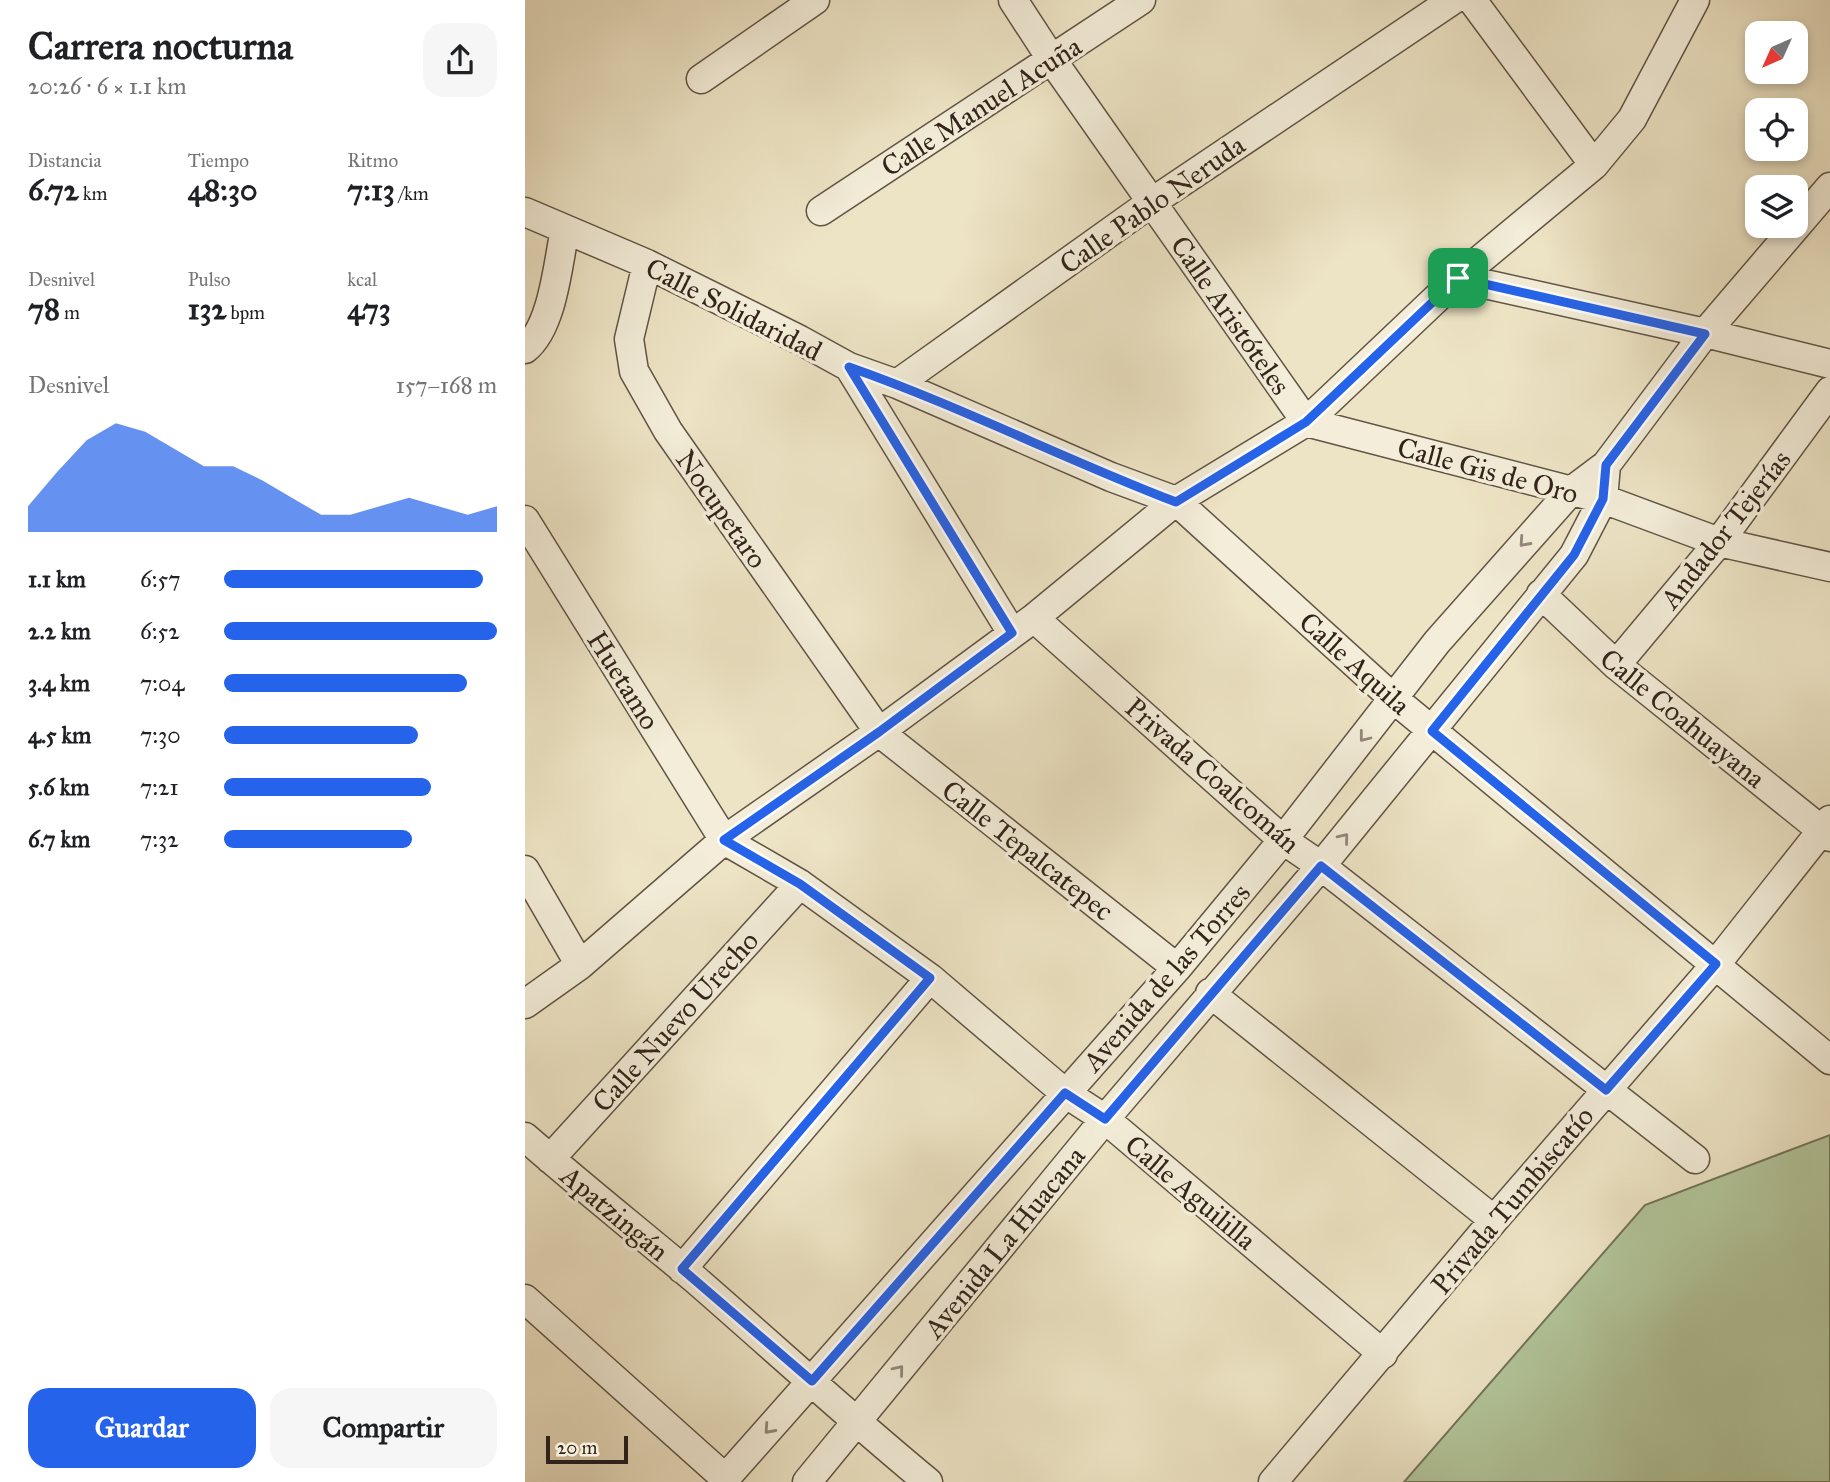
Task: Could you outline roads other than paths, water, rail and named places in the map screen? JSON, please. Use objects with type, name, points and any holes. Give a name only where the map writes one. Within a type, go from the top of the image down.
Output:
[{"type":"street","points":[[701,79],[815,0]]},
{"type":"street","name":"Calle Aristóteles","points":[[1013,0],[1052,60],[1306,422]]},
{"type":"street","name":"Calle Manuel Acuña","points":[[821,211],[1141,0]]},
{"type":"street","name":"Calle Pablo Neruda","points":[[897,384],[1152,202],[1453,0]]},
{"type":"street","points":[[1472,0],[1594,165]]},
{"type":"street","points":[[525,1004],[580,965],[724,840],[879,732],[1023,625],[1176,502],[1306,422],[1458,278],[1594,165],[1632,119],[1695,0]]},
{"type":"street","points":[[1570,492],[1606,465],[1705,334],[1830,187]]},
{"type":"street","name":"Calle Solidaridad","points":[[525,212],[647,264],[849,367],[1023,625]]},
{"type":"street","points":[[528,346],[545,321],[565,229]]},
{"type":"street","name":"Nocupetaro","points":[[647,264],[629,339],[634,371],[667,431],[879,732]]},
{"type":"street","points":[[1458,278],[1830,364]]},
{"type":"street","points":[[849,367],[897,384],[1111,477],[1176,502]]},
{"type":"street","name":"Andador Tejerías","points":[[1616,665],[1719,542],[1830,391]]},
{"type":"street","name":"Calle Gis de Oro","points":[[1306,422],[1603,499],[1719,542],[1830,567]]},
{"type":"street","name":"Avenida La Huacana","points":[[856,1423],[1210,993],[1321,866],[1574,555],[1603,499],[1606,465]]},
{"type":"street","name":"Avenida de las Torres","points":[[723,1480],[1177,968],[1283,840],[1476,595],[1570,492]]},
{"type":"street","name":"Calle Aquila","points":[[1176,502],[1394,699],[1830,1060]]},
{"type":"street","name":"Huetamo","points":[[525,520],[724,840]]},
{"type":"street","name":"Calle Coahuayana","points":[[1541,594],[1616,665],[1827,829]]},
{"type":"street","name":"Privada Coalcomán","points":[[1023,625],[1283,840],[1321,866],[1695,1159]]},
{"type":"street","name":"Calle Tepalcatepec","points":[[879,732],[1177,968]]},
{"type":"street","name":"Privada Tumbiscatío","points":[[1273,1482],[1494,1220],[1716,964],[1827,829]]},
{"type":"street","name":"Calle Aguililla","points":[[724,840],[800,884],[930,978],[1065,1093],[1105,1119],[1383,1354]]},
{"type":"street","points":[[525,870],[580,965]]},
{"type":"street","name":"Calle Nuevo Urecho","points":[[550,1159],[800,884]]},
{"type":"street","points":[[682,1269],[930,978]]},
{"type":"street","points":[[1210,993],[1494,1220]]},
{"type":"street","name":"Apatzingán","points":[[525,1137],[928,1482]]},
{"type":"street","points":[[525,1299],[723,1480]]},
{"type":"street","points":[[807,1482],[856,1423]]}]
